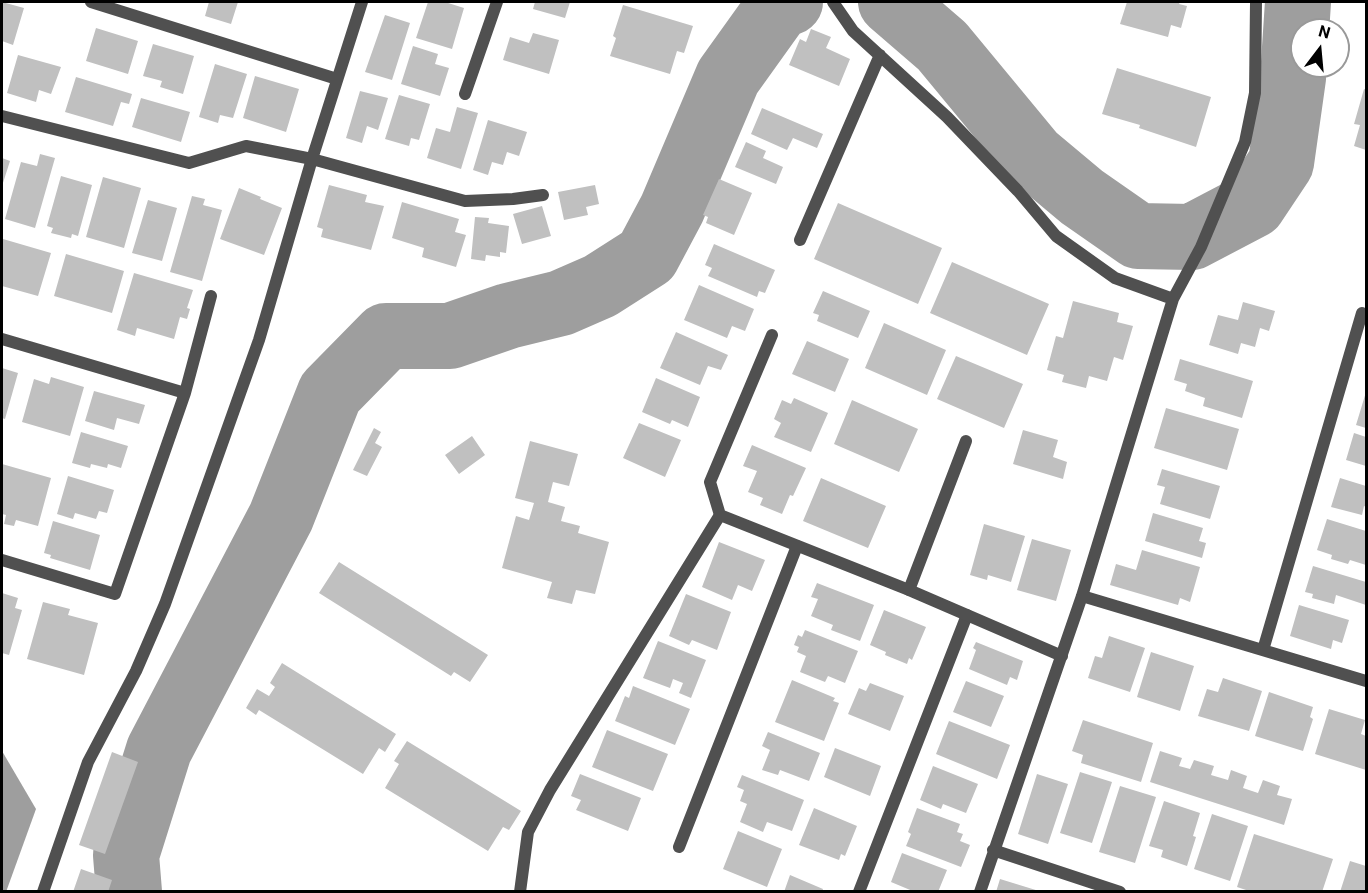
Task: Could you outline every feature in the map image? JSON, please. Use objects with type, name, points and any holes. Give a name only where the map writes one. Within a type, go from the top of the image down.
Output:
[{"type":"street","points":[[91,2],[337,79]]},
{"type":"street","points":[[43,891],[88,762],[136,671],[165,604],[259,340],[312,159],[362,2]]},
{"type":"street","points":[[465,94],[497,2]]},
{"type":"street","points":[[980,891],[1082,596],[1173,299],[1201,247],[1245,142],[1255,93],[1256,2]]},
{"type":"street","points":[[835,5],[854,31],[947,117],[1018,190],[1056,236],[1115,278],[1173,299]]},
{"type":"street","points":[[800,240],[880,55]]},
{"type":"street","points":[[2,116],[189,163],[246,146],[312,159],[465,201],[543,195]]},
{"type":"street","points":[[2,560],[115,594],[185,393],[211,296]]},
{"type":"street","points":[[1263,650],[1362,313]]},
{"type":"street","points":[[519,891],[528,832],[550,790],[720,515],[710,482],[772,335]]},
{"type":"street","points":[[2,339],[185,393]]},
{"type":"street","points":[[909,590],[966,441]]},
{"type":"street","points":[[720,515],[909,590],[1062,656]]},
{"type":"street","points":[[679,847],[797,546]]},
{"type":"street","points":[[1082,596],[1366,681]]},
{"type":"street","points":[[860,891],[968,615]]},
{"type":"street","points":[[993,850],[1119,891]]},
{"type":"shaded area","points":[[2,751],[36,809],[6,892],[2,891]]},
{"type":"building","points":[[2,2],[24,8],[13,45],[2,41]]},
{"type":"building","points":[[209,2],[238,2],[231,24],[205,16]]},
{"type":"building","points":[[428,2],[445,2],[464,8],[452,49],[416,38]]},
{"type":"building","points":[[535,2],[570,2],[565,18],[533,9]]},
{"type":"building","points":[[1127,2],[1180,2],[1179,4],[1187,6],[1181,28],[1171,25],[1168,37],[1120,24]]},
{"type":"building","points":[[623,5],[693,26],[684,53],[677,51],[670,74],[610,56],[616,38],[613,36]]},
{"type":"building","points":[[385,15],[410,23],[392,80],[365,72]]},
{"type":"building","points":[[96,28],[138,41],[128,74],[86,61]]},
{"type":"building","points":[[811,29],[831,37],[826,48],[850,59],[839,86],[789,65],[800,39],[806,42]]},
{"type":"building","points":[[533,33],[559,40],[549,74],[503,60],[510,37],[529,43]]},
{"type":"building","points":[[153,44],[194,56],[183,94],[160,87],[162,81],[143,76]]},
{"type":"building","points":[[413,46],[438,54],[435,64],[449,68],[440,96],[401,84]]},
{"type":"building","points":[[18,55],[61,67],[51,94],[39,90],[36,102],[7,93]]},
{"type":"building","points":[[215,64],[247,74],[233,118],[220,115],[218,123],[199,117]]},
{"type":"building","points":[[1117,68],[1211,97],[1196,147],[1139,128],[1140,125],[1102,114]]},
{"type":"building","points":[[255,76],[299,89],[286,132],[243,118]]},
{"type":"building","points":[[76,77],[132,94],[129,104],[121,102],[113,126],[65,112]]},
{"type":"building","points":[[1364,89],[1366,90],[1366,150],[1354,146],[1360,125],[1354,124]]},
{"type":"building","points":[[360,91],[388,98],[378,130],[367,126],[362,143],[346,138]]},
{"type":"building","points":[[399,95],[430,104],[419,140],[411,138],[409,146],[385,139]]},
{"type":"building","points":[[141,98],[190,112],[181,142],[132,127]]},
{"type":"building","points":[[457,107],[478,113],[461,169],[427,158],[436,128],[450,132]]},
{"type":"building","points":[[762,108],[823,134],[817,148],[793,138],[787,150],[751,134]]},
{"type":"building","points":[[488,120],[527,132],[519,156],[507,152],[503,165],[492,162],[488,175],[473,170]]},
{"type":"building","points":[[746,142],[766,151],[763,158],[783,167],[776,184],[735,167]]},
{"type":"building","points":[[40,154],[55,158],[35,228],[5,219],[21,162],[37,166]]},
{"type":"building","points":[[2,158],[10,161],[2,186]]},
{"type":"building","points":[[61,176],[92,185],[78,236],[72,234],[71,238],[51,233],[53,228],[47,226]]},
{"type":"building","points":[[103,177],[141,188],[124,248],[86,237]]},
{"type":"building","points":[[719,179],[752,193],[734,235],[706,223],[708,217],[703,215]]},
{"type":"building","points":[[329,185],[367,195],[365,202],[384,206],[371,250],[321,237],[323,229],[317,227]]},
{"type":"building","points":[[595,185],[599,204],[586,207],[588,215],[564,220],[558,192]]},
{"type":"building","points":[[239,188],[282,208],[264,255],[220,239]]},
{"type":"building","points":[[192,196],[205,199],[203,205],[222,210],[202,281],[170,272]]},
{"type":"building","points":[[148,200],[177,208],[162,261],[132,253]]},
{"type":"building","points":[[402,202],[459,219],[455,232],[466,235],[456,267],[422,257],[424,248],[392,238]]},
{"type":"building","points":[[838,203],[942,248],[918,304],[814,259]]},
{"type":"building","points":[[542,206],[551,236],[522,244],[513,214]]},
{"type":"building","points":[[475,217],[489,218],[488,223],[509,226],[506,253],[500,252],[500,257],[486,255],[485,261],[471,259]]},
{"type":"building","points":[[3,239],[51,253],[38,296],[2,286]]},
{"type":"building","points":[[714,244],[775,270],[765,293],[759,291],[757,297],[708,276],[712,268],[705,265]]},
{"type":"building","points":[[66,254],[124,271],[112,313],[54,296]]},
{"type":"building","points":[[952,262],[1049,304],[1027,355],[930,313]]},
{"type":"building","points":[[134,273],[193,290],[187,308],[190,309],[187,319],[180,317],[174,339],[137,328],[135,336],[117,330]]},
{"type":"building","points":[[699,285],[754,309],[745,331],[732,326],[727,338],[684,320]]},
{"type":"building","points":[[823,291],[870,311],[858,338],[817,321],[819,315],[813,313]]},
{"type":"building","points":[[1073,301],[1119,313],[1117,322],[1133,326],[1123,360],[1114,357],[1107,381],[1089,376],[1086,388],[1062,382],[1064,375],[1047,370],[1056,336],[1063,338]]},
{"type":"building","points":[[1243,302],[1275,311],[1269,331],[1260,328],[1255,347],[1241,343],[1238,354],[1209,345],[1218,315],[1238,320]]},
{"type":"building","points":[[884,323],[946,350],[927,395],[865,368]]},
{"type":"building","points":[[676,332],[728,355],[721,370],[708,366],[700,385],[660,368]]},
{"type":"building","points":[[807,341],[849,359],[835,392],[792,374]]},
{"type":"building","points":[[956,356],[1023,384],[1004,428],[937,399]]},
{"type":"building","points":[[1180,359],[1253,381],[1242,418],[1203,406],[1205,398],[1185,391],[1187,384],[1174,380]]},
{"type":"building","points":[[2,368],[18,373],[5,419],[2,418]]},
{"type":"building","points":[[51,377],[84,387],[70,436],[22,422],[34,379],[49,384]]},
{"type":"building","points":[[656,378],[700,397],[688,427],[672,420],[670,424],[642,412]]},
{"type":"building","points":[[94,391],[145,405],[139,424],[117,418],[114,430],[85,421]]},
{"type":"building","points":[[1366,392],[1366,428],[1356,425]]},
{"type":"building","points":[[794,398],[828,413],[811,452],[774,437],[781,423],[774,419],[782,400],[791,404]]},
{"type":"building","points":[[852,400],[918,429],[899,472],[834,444]]},
{"type":"building","points":[[1166,408],[1239,429],[1227,470],[1154,448]]},
{"type":"building","points":[[639,423],[681,440],[665,477],[623,458]]},
{"type":"building","points":[[374,428],[381,432],[375,443],[382,447],[367,476],[353,470]]},
{"type":"building","points":[[1023,430],[1058,440],[1053,457],[1067,462],[1063,479],[1013,464]]},
{"type":"building","points":[[81,432],[128,446],[121,468],[108,464],[107,468],[91,464],[90,468],[72,463]]},
{"type":"building","points":[[1354,433],[1366,437],[1366,466],[1346,460]]},
{"type":"building","points":[[472,436],[485,455],[459,474],[445,455]]},
{"type":"building","points":[[530,441],[578,454],[569,486],[553,482],[548,502],[565,507],[561,521],[580,526],[578,533],[609,542],[595,594],[576,590],[572,604],[547,598],[552,582],[502,568],[516,516],[529,520],[534,503],[515,498]]},
{"type":"building","points":[[752,445],[806,468],[782,514],[760,505],[763,498],[748,492],[757,471],[743,466]]},
{"type":"building","points":[[2,464],[51,478],[38,526],[16,520],[14,526],[4,524],[6,515],[2,514]]},
{"type":"building","points":[[1162,469],[1220,486],[1210,519],[1160,504],[1165,487],[1157,485]]},
{"type":"building","points":[[68,476],[114,490],[107,513],[99,511],[96,519],[75,513],[73,519],[57,514]]},
{"type":"building","points":[[821,478],[886,506],[868,548],[803,521]]},
{"type":"building","points":[[1340,478],[1366,486],[1366,507],[1364,506],[1362,515],[1331,507]]},
{"type":"building","points":[[1153,513],[1203,528],[1199,541],[1206,543],[1202,558],[1145,541]]},
{"type":"building","points":[[1327,519],[1366,531],[1366,565],[1350,560],[1348,564],[1331,559],[1332,555],[1317,550]]},
{"type":"building","points":[[53,521],[100,535],[90,570],[50,558],[51,555],[44,553]]},
{"type":"building","points":[[984,524],[1025,536],[1011,582],[988,575],[987,580],[970,575]]},
{"type":"building","points":[[1032,539],[1071,550],[1056,601],[1017,590]]},
{"type":"building","points":[[719,542],[765,560],[752,591],[738,585],[732,600],[702,587]]},
{"type":"building","points":[[1142,550],[1200,567],[1190,602],[1180,598],[1178,605],[1110,585],[1116,564],[1136,570]]},
{"type":"building","points":[[339,562],[488,655],[470,682],[454,672],[451,676],[319,593]]},
{"type":"building","points":[[1313,566],[1366,582],[1366,605],[1336,595],[1334,604],[1312,598],[1313,594],[1305,592]]},
{"type":"building","points":[[817,583],[874,605],[860,641],[831,630],[833,625],[811,616],[818,599],[811,597]]},
{"type":"building","points":[[2,593],[18,598],[15,608],[22,610],[9,655],[2,653]]},
{"type":"building","points":[[686,594],[731,612],[717,650],[692,640],[689,645],[669,636]]},
{"type":"building","points":[[43,602],[70,609],[68,615],[98,623],[84,675],[27,659]]},
{"type":"building","points":[[1299,605],[1349,620],[1342,643],[1333,640],[1331,649],[1290,636]]},
{"type":"building","points":[[884,610],[926,627],[912,660],[909,658],[907,664],[885,655],[886,652],[870,645]]},
{"type":"building","points":[[805,630],[858,651],[845,683],[828,676],[825,682],[800,672],[806,656],[797,652],[799,647],[794,645],[798,635],[802,637]]},
{"type":"building","points":[[1109,636],[1145,648],[1130,692],[1088,678],[1095,656],[1102,658]]},
{"type":"building","points":[[658,641],[706,660],[691,698],[679,693],[683,683],[673,679],[670,688],[643,678]]},
{"type":"building","points":[[976,642],[1023,661],[1017,680],[1010,677],[1007,685],[969,669],[976,650],[973,648]]},
{"type":"building","points":[[1151,652],[1194,666],[1180,711],[1137,697]]},
{"type":"building","points":[[282,663],[396,734],[385,752],[379,748],[363,774],[259,710],[256,715],[246,708],[257,689],[269,696],[275,687],[270,683]]},
{"type":"building","points":[[1223,678],[1262,691],[1249,731],[1198,716],[1207,689],[1218,692]]},
{"type":"building","points":[[792,680],[835,698],[833,701],[839,703],[824,741],[775,722]]},
{"type":"building","points":[[966,681],[1004,696],[991,727],[953,712]]},
{"type":"building","points":[[870,683],[904,696],[890,731],[848,714],[859,688],[866,691]]},
{"type":"building","points":[[633,686],[690,709],[675,745],[615,721],[625,696],[629,698]]},
{"type":"building","points":[[1269,692],[1313,707],[1310,717],[1313,719],[1303,751],[1255,736]]},
{"type":"building","points":[[1329,709],[1365,720],[1361,734],[1366,736],[1366,770],[1315,754]]},
{"type":"building","points":[[1083,720],[1153,743],[1141,782],[1081,763],[1083,755],[1072,751]]},
{"type":"building","points":[[949,721],[1010,745],[997,779],[936,754]]},
{"type":"building","points":[[607,730],[668,754],[653,791],[592,767]]},
{"type":"building","points":[[768,732],[820,753],[809,781],[780,770],[778,775],[762,770],[770,750],[762,746]]},
{"type":"building","points":[[407,741],[521,811],[509,830],[503,827],[488,851],[385,788],[399,764],[394,761]]},
{"type":"building","points":[[835,748],[881,766],[870,796],[824,777]]},
{"type":"building","points":[[1160,751],[1182,758],[1179,766],[1190,769],[1194,760],[1214,766],[1211,775],[1228,780],[1231,770],[1247,776],[1243,788],[1258,793],[1263,780],[1280,786],[1277,795],[1292,799],[1284,825],[1150,782]]},
{"type":"building","points":[[112,752],[138,762],[105,854],[79,845]]},
{"type":"building","points":[[933,766],[978,784],[966,813],[943,804],[941,809],[920,800]]},
{"type":"building","points":[[1080,772],[1112,782],[1092,843],[1060,833]]},
{"type":"building","points":[[580,774],[641,798],[628,831],[576,810],[581,800],[571,796]]},
{"type":"building","points":[[1037,774],[1068,784],[1048,844],[1018,834]]},
{"type":"building","points":[[742,775],[804,800],[792,831],[767,822],[763,832],[740,822],[747,804],[740,801],[744,790],[737,787]]},
{"type":"building","points":[[1120,786],[1156,797],[1135,863],[1099,852]]},
{"type":"building","points":[[1164,801],[1200,813],[1193,836],[1196,837],[1187,866],[1161,857],[1163,850],[1149,846]]},
{"type":"building","points":[[814,808],[857,826],[845,856],[841,854],[839,860],[799,845]]},
{"type":"building","points":[[917,808],[960,824],[957,832],[963,834],[960,841],[970,845],[961,867],[906,846],[911,834],[908,832]]},
{"type":"building","points":[[1212,814],[1248,826],[1230,881],[1194,869]]},
{"type":"building","points":[[738,831],[782,849],[767,887],[723,869]]},
{"type":"building","points":[[1254,834],[1333,859],[1322,892],[1252,892],[1237,887]]},
{"type":"building","points":[[902,853],[947,870],[938,892],[915,892],[891,882]]},
{"type":"building","points":[[1350,861],[1366,866],[1366,892],[1340,892]]},
{"type":"building","points":[[81,869],[112,880],[108,892],[73,892]]},
{"type":"building","points":[[790,875],[823,889],[822,892],[784,892]]},
{"type":"building","points":[[1000,879],[1039,891],[1039,892],[996,892]]},
{"type":"waterway","points":[[129,892],[126,855],[159,750],[281,517],[330,393],[386,336],[450,336],[508,316],[561,303],[600,286],[647,256],[672,209],[728,77],[781,3],[790,2]]},
{"type":"waterway","points":[[891,2],[942,46],[1033,156],[1082,197],[1138,236],[1192,237],[1253,205],[1281,163],[1293,78],[1298,2]]}]
